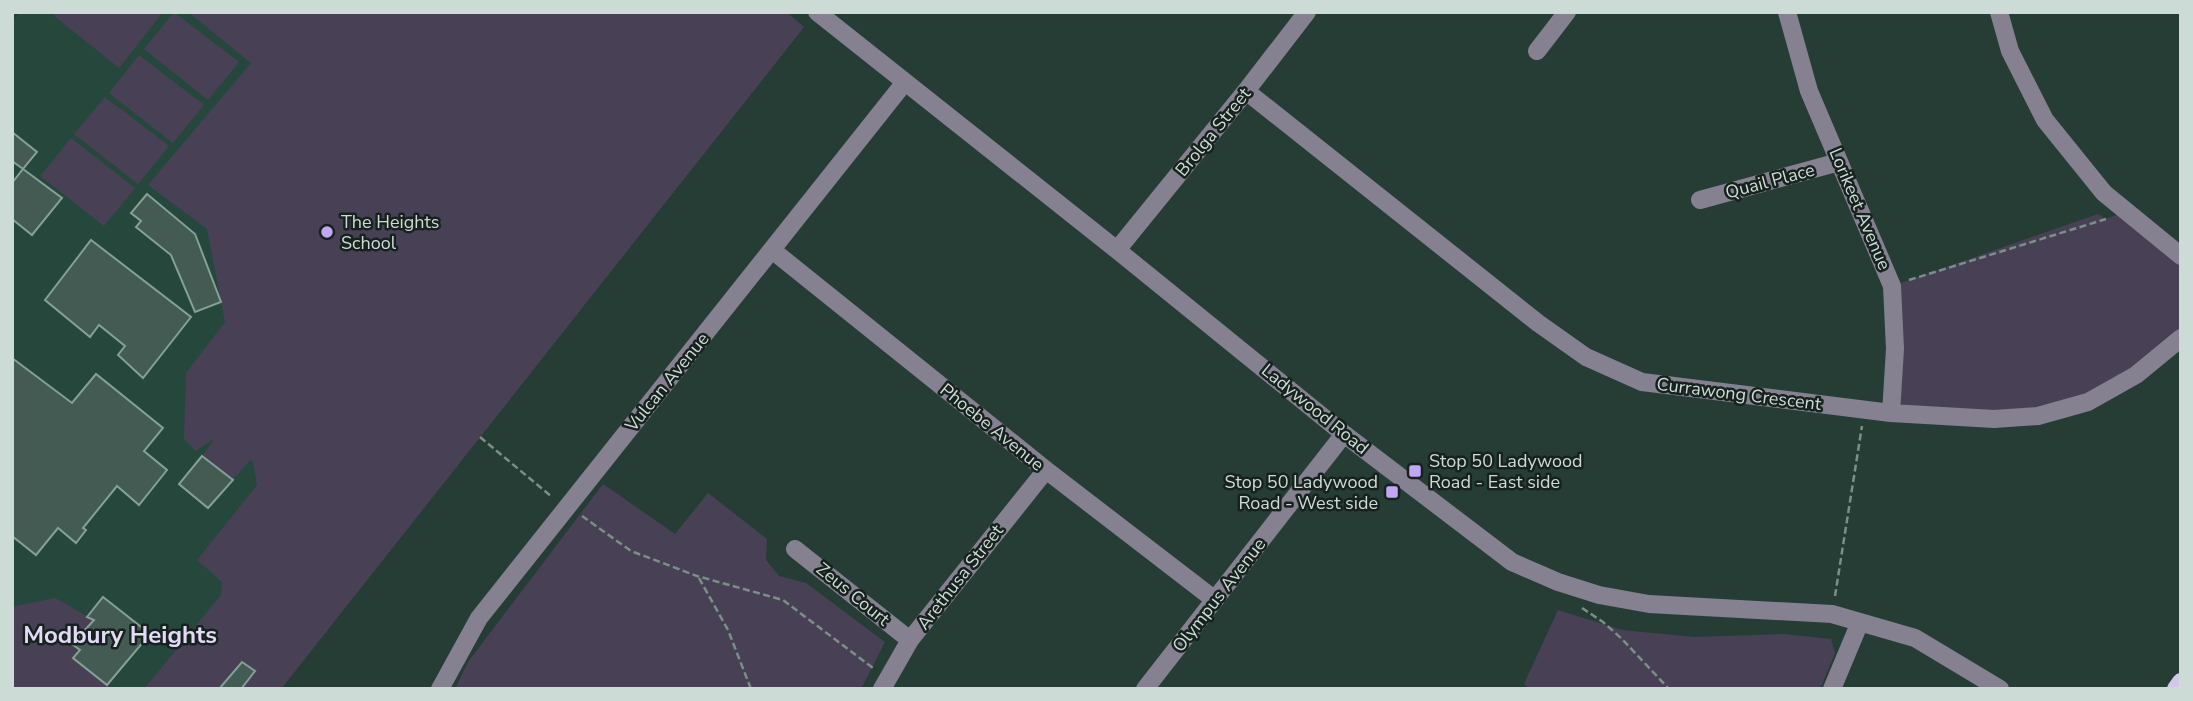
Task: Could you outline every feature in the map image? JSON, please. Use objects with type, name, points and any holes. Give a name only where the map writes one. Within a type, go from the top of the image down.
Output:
[{"type":"main road","points":[[2176,689],[2181,682]]},
{"type":"street","name":"Ladywood Road","points":[[817,12],[1345,434],[1512,562],[1558,582],[1599,595],[1649,604],[1832,614],[1915,638],[2000,689]]},
{"type":"street","name":"Brolga Street","points":[[1116,250],[1307,12]]},
{"type":"street","points":[[1537,51],[1567,12]]},
{"type":"street","name":"Lorikeet Avenue","points":[[1787,12],[1809,91],[1892,286],[1895,349],[1891,413]]},
{"type":"street","points":[[1998,12],[2010,51],[2045,120],[2104,193],[2181,256]]},
{"type":"street","name":"Vulcan Avenue","points":[[440,689],[479,618],[905,82]]},
{"type":"street","name":"Currawong Crescent","points":[[1246,91],[1538,323],[1586,358],[1642,383],[1891,413],[1994,419],[2038,416],[2088,402],[2136,376],[2181,338]]},
{"type":"street","name":"Quail Place","points":[[1700,200],[1839,162]]},
{"type":"street","name":"Phoebe Avenue","points":[[772,250],[1046,470],[1215,600]]},
{"type":"street","name":"Olympus Avenue","points":[[1145,689],[1345,434]]},
{"type":"street","name":"Arethusa Street","points":[[884,684],[910,640],[1046,470]]},
{"type":"street","name":"Zeus Court","points":[[795,549],[910,640]]},
{"type":"street","points":[[1832,689],[1860,622]]},
{"type":"path","points":[[1892,286],[2126,212]]},
{"type":"path","points":[[1832,614],[1864,409]]},
{"type":"path","points":[[480,437],[567,507],[631,551],[698,576],[783,600],[884,684]]},
{"type":"path","points":[[698,576],[728,630],[751,689]]},
{"type":"shaded area","name":"The Heights School","points":[[20,12],[786,12],[804,27],[281,689],[12,689],[12,22]]},
{"type":"shaded area","points":[[57,12],[163,12],[119,68],[54,16]]},
{"type":"shaded area","points":[[174,12],[239,62],[208,100],[144,49]]},
{"type":"shaded area","name":"The Heights School","points":[[188,12],[786,12],[804,27],[281,689],[144,689],[221,595],[222,582],[197,560],[257,485],[253,462],[250,460],[233,480],[202,456],[215,438],[196,451],[184,439],[186,373],[225,322],[207,229],[148,185],[251,63]]},
{"type":"shaded area","points":[[139,55],[204,105],[173,143],[109,93]]},
{"type":"shaded area","points":[[105,97],[169,146],[138,184],[74,134]]},
{"type":"shaded area","points":[[71,138],[135,188],[104,226],[40,176]]},
{"type":"shaded area","points":[[2126,212],[2181,256],[2181,338],[2136,375],[2038,416],[1891,413],[1892,286],[2098,214],[2105,219]]},
{"type":"shaded area","points":[[603,484],[675,534],[708,493],[767,539],[766,560],[779,576],[806,583],[885,642],[861,689],[455,689],[468,662]]},
{"type":"shaded area","points":[[55,598],[94,620],[73,644],[80,650],[74,658],[112,689],[12,689],[12,607]]},
{"type":"shaded area","points":[[1558,610],[1622,630],[1694,637],[1784,634],[1831,639],[1835,653],[1820,689],[1530,689],[1524,684]]},
{"type":"building","points":[[12,132],[37,152],[23,169],[12,161]]},
{"type":"building","points":[[23,169],[62,198],[32,235],[12,219],[12,183]]},
{"type":"building","points":[[147,194],[195,234],[221,302],[195,312],[171,255],[136,227],[141,221],[131,213]]},
{"type":"building","points":[[91,240],[191,317],[143,378],[118,355],[125,346],[99,325],[90,337],[45,300]]},
{"type":"building","points":[[12,358],[72,403],[96,374],[163,428],[144,451],[167,470],[139,505],[117,486],[83,528],[86,530],[76,543],[58,528],[36,555],[12,536]]},
{"type":"building","points":[[202,456],[233,480],[208,508],[179,484]]},
{"type":"building","points":[[103,597],[150,634],[107,685],[73,658],[80,650],[72,644],[94,620],[87,617]]},
{"type":"building","points":[[242,662],[255,671],[241,689],[219,689]]},
{"type":"place","name":"The Heights School","points":[[327,232]]},
{"type":"place","name":"Stop 50 Ladywood Road - East side","points":[[1415,471]]},
{"type":"place","name":"Stop 50 Ladywood Road - West side","points":[[1392,492]]},
{"type":"district","name":"Modbury Heights","points":[[120,635]]}]
